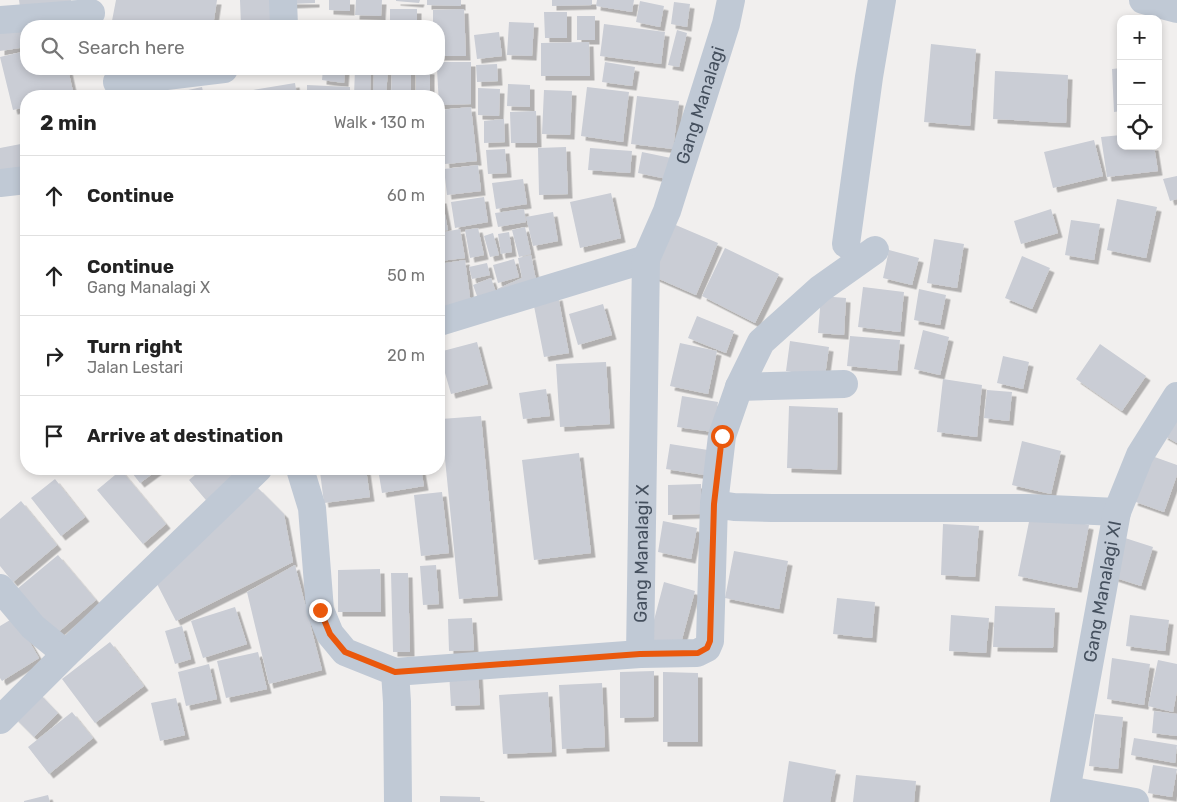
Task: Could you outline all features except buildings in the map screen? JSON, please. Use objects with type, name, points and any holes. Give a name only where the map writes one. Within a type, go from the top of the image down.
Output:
[{"type":"street","name":"Gang Manalagi","points":[[667,211],[726,24],[731,0]]},
{"type":"street","points":[[846,244],[882,0]]},
{"type":"street","points":[[1143,0],[1177,9]]},
{"type":"street","points":[[0,20],[93,13]]},
{"type":"street","points":[[117,82],[175,75]]},
{"type":"street","points":[[0,184],[20,181]]},
{"type":"street","name":"Gang Manalagi X","points":[[640,654],[646,259],[667,211]]},
{"type":"street","points":[[302,475],[312,508],[320,610],[330,634],[345,652],[395,672],[640,654],[698,653],[707,648],[710,641],[714,504],[722,436],[739,387],[761,342],[820,289],[875,250]]},
{"type":"street","points":[[445,320],[646,259]]},
{"type":"street","points":[[739,387],[844,384]]},
{"type":"street","name":"Gang Manalagi XI","points":[[1066,796],[1117,512],[1140,455],[1177,396]]},
{"type":"street","points":[[0,720],[252,475]]},
{"type":"street","points":[[714,504],[734,507],[772,508],[1028,508],[1117,512]]},
{"type":"street","points":[[0,588],[33,627],[66,654]]},
{"type":"street","points":[[395,672],[398,802]]},
{"type":"street","points":[[1066,796],[1135,802]]},
{"type":"route","points":[[320,610],[330,634],[345,652],[395,672],[640,654],[698,653],[707,648],[710,641],[715,486],[722,436]]}]
